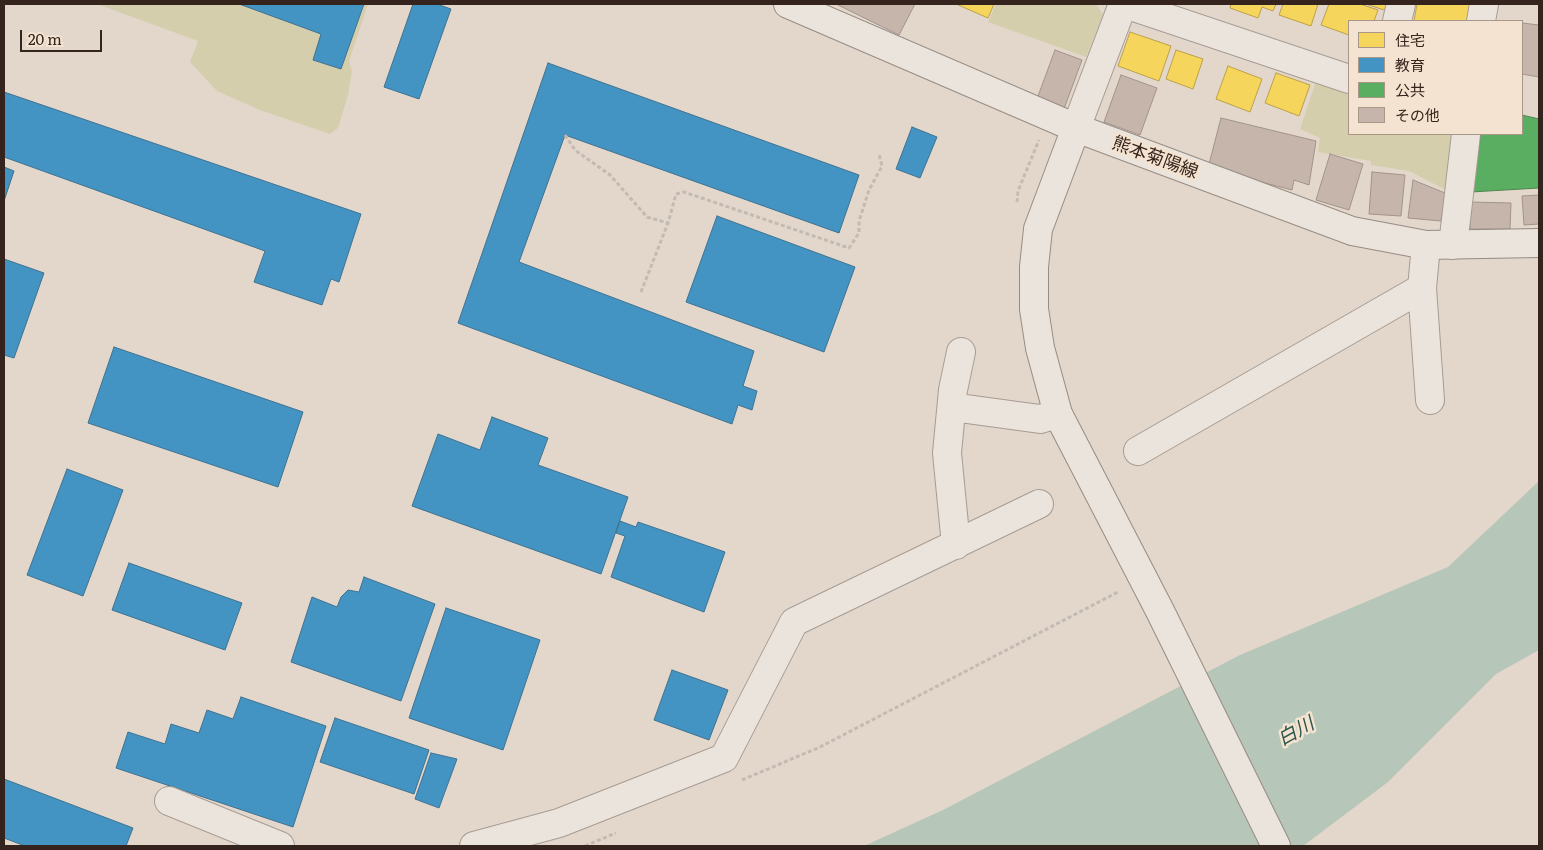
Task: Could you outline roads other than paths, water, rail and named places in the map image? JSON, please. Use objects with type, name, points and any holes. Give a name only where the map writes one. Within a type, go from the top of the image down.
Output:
[{"type":"street","name":"熊本菊陽線","points":[[788,4],[1076,128],[1352,231],[1439,245],[1539,243]]},
{"type":"street","points":[[1276,846],[1160,611],[1058,414],[1040,348],[1034,309],[1034,266],[1038,229],[1124,4],[1348,79]]},
{"type":"street","points":[[1397,20],[1401,4]]},
{"type":"street","points":[[1481,20],[1484,4]]},
{"type":"street","points":[[1430,400],[1422,288],[1439,245],[1466,135]]},
{"type":"street","points":[[1138,451],[1422,288]]},
{"type":"street","points":[[956,545],[947,453],[961,352]]},
{"type":"street","points":[[952,407],[1040,419],[1058,414]]},
{"type":"street","points":[[474,846],[559,823],[724,758],[794,622],[1039,504]]},
{"type":"street","points":[[169,801],[280,846]]},
{"type":"water","name":"白川","points":[[1539,481],[1539,650],[1496,674],[1388,782],[1303,846],[864,846],[943,810],[1240,655],[1448,567]]}]
